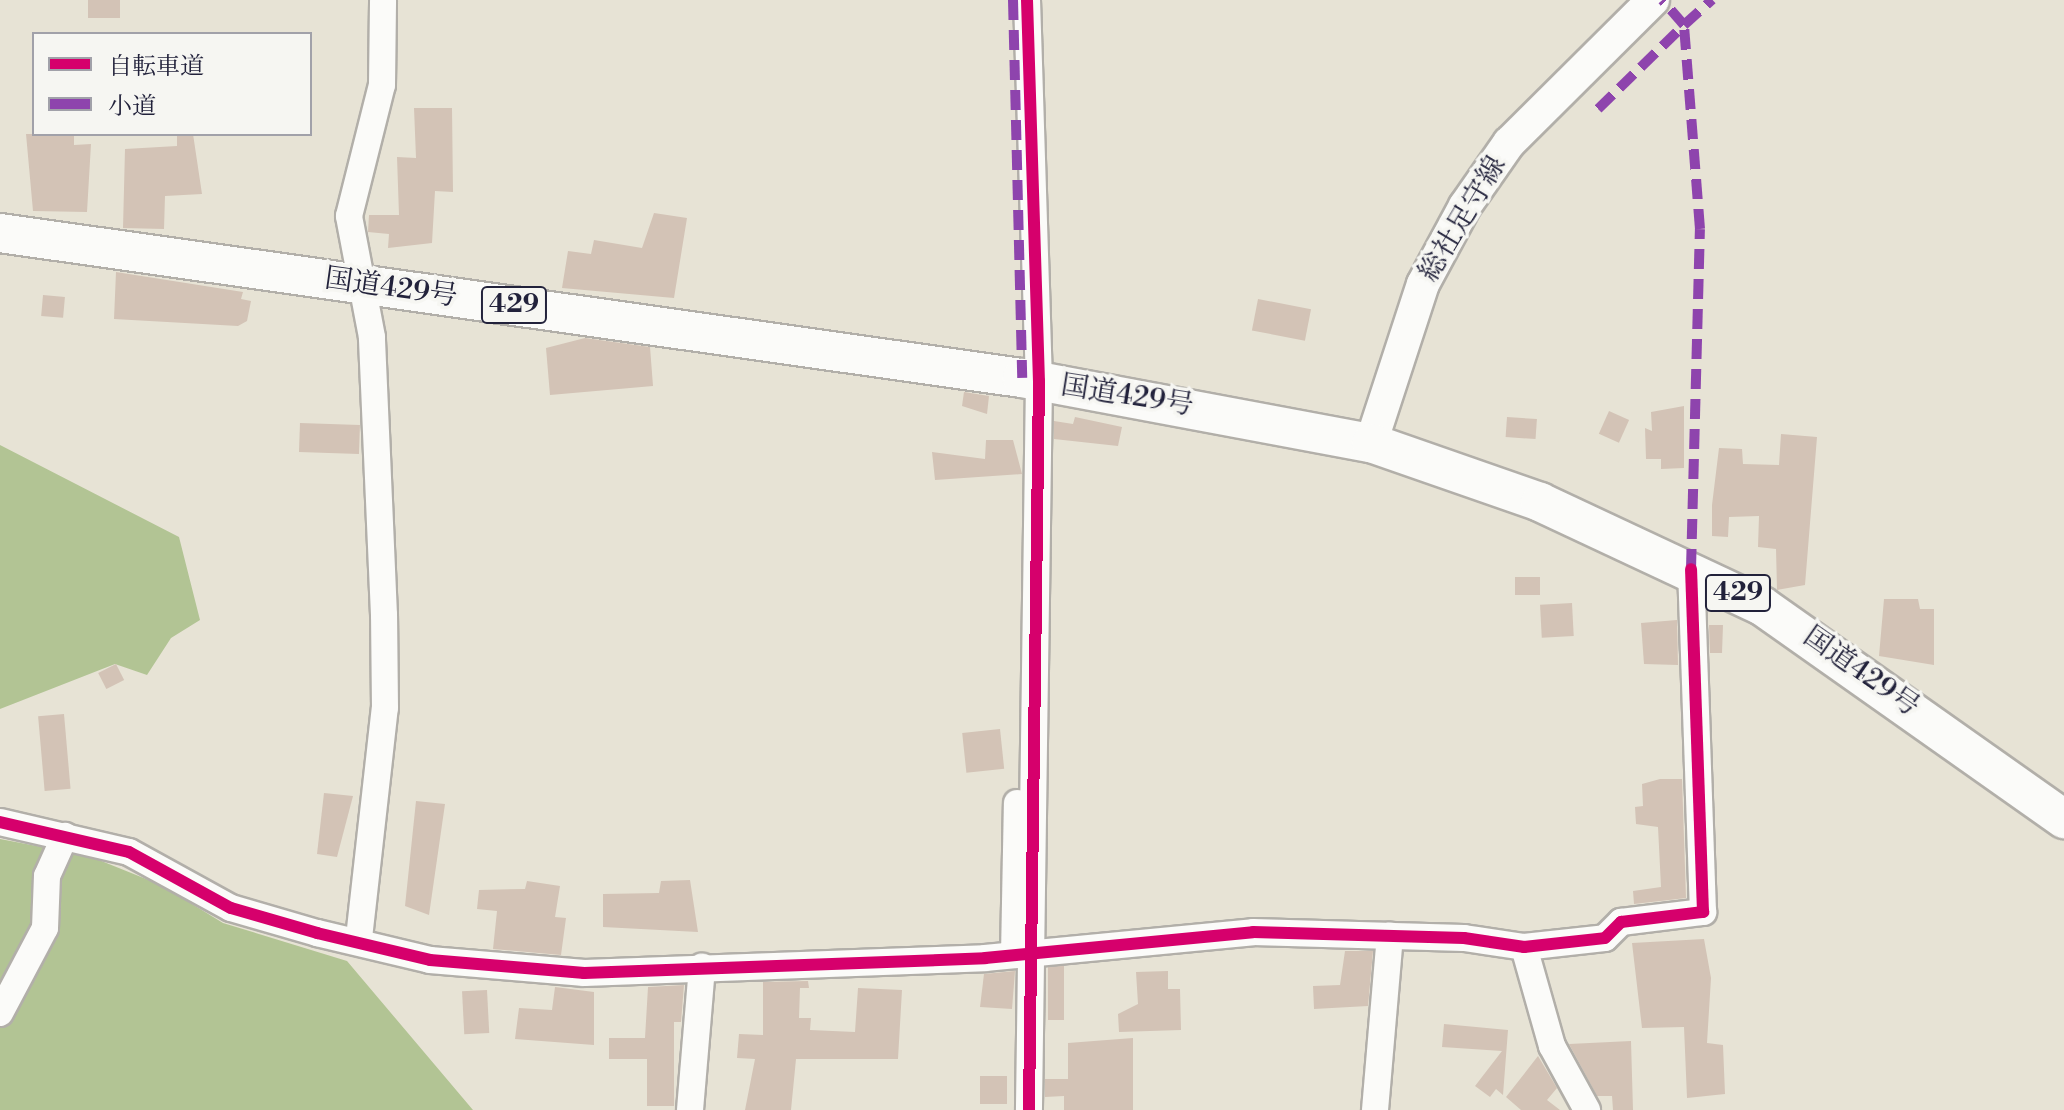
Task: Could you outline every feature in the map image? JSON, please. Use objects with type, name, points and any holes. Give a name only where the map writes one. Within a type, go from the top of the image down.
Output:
[{"type":"highway","name":"国道429号","points":[[0,233],[1031,380],[1371,443],[1540,502],[1691,569],[1849,661],[2064,819]]},
{"type":"main road","name":"総社足守線","points":[[1371,443],[1423,284],[1465,206],[1509,143],[1653,0]]},
{"type":"street","points":[[359,938],[385,708],[374,369],[363,284],[349,216],[382,85],[383,0]]},
{"type":"street","points":[[1027,0],[1031,380],[1023,954],[1029,1110]]},
{"type":"street","points":[[0,822],[129,852],[231,908],[359,938],[430,960],[584,973],[1023,954],[1239,933],[1390,936],[1524,947],[1605,938],[1621,922],[1703,912],[1691,569]]},
{"type":"street","points":[[0,1013],[45,928],[47,876],[65,836]]},
{"type":"street","points":[[1375,1110],[1390,936]]},
{"type":"street","points":[[1524,947],[1552,1046],[1587,1110]]},
{"type":"street","points":[[690,1110],[702,966]]},
{"type":"green space","points":[[0,445],[179,537],[200,620],[171,638],[147,675],[115,664],[0,709]]},
{"type":"green space","points":[[0,839],[89,856],[161,885],[223,923],[347,961],[473,1110],[0,1110]]},
{"type":"building","points":[[88,0],[120,0],[120,18],[88,18]]},
{"type":"building","points":[[414,108],[452,108],[453,192],[435,191],[432,243],[388,248],[389,234],[368,232],[369,215],[399,215],[397,157],[416,158]]},
{"type":"building","points":[[26,134],[74,136],[74,145],[91,144],[87,212],[33,211]]},
{"type":"building","points":[[177,136],[193,136],[202,194],[165,196],[164,229],[123,228],[125,149],[177,146]]},
{"type":"building","points":[[654,213],[687,218],[674,298],[562,288],[568,251],[591,254],[594,240],[642,248]]},
{"type":"building","points":[[116,272],[243,292],[241,299],[251,301],[247,321],[238,326],[114,319]]},
{"type":"building","points":[[43,295],[65,297],[63,318],[41,316]]},
{"type":"building","points":[[1258,299],[1311,309],[1305,341],[1252,330]]},
{"type":"building","points":[[585,338],[650,347],[653,386],[550,395],[546,348]]},
{"type":"building","points":[[964,392],[989,396],[987,414],[962,406]]},
{"type":"building","points":[[1684,406],[1684,468],[1661,469],[1661,459],[1646,459],[1645,428],[1652,431],[1651,412]]},
{"type":"building","points":[[1609,411],[1629,420],[1619,443],[1599,434]]},
{"type":"building","points":[[1075,417],[1122,427],[1118,446],[1054,439],[1054,421],[1073,424]]},
{"type":"building","points":[[1507,417],[1537,419],[1536,439],[1506,437]]},
{"type":"building","points":[[300,423],[360,425],[359,454],[299,452]]},
{"type":"building","points":[[1781,434],[1817,437],[1805,585],[1777,590],[1776,549],[1758,547],[1759,516],[1729,517],[1728,537],[1712,536],[1712,505],[1719,448],[1742,449],[1743,464],[1779,465]]},
{"type":"building","points":[[986,440],[1013,440],[1022,474],[935,480],[932,452],[985,459]]},
{"type":"building","points":[[1515,577],[1540,577],[1540,595],[1515,595]]},
{"type":"building","points":[[1884,599],[1918,599],[1920,609],[1934,609],[1934,665],[1879,656]]},
{"type":"building","points":[[1572,603],[1574,636],[1542,638],[1540,605]]},
{"type":"building","points":[[1677,620],[1678,665],[1644,664],[1641,623]]},
{"type":"building","points":[[1709,625],[1723,625],[1722,653],[1710,653]]},
{"type":"building","points":[[116,664],[124,680],[106,689],[98,673]]},
{"type":"building","points":[[64,714],[71,789],[45,791],[38,716]]},
{"type":"building","points":[[1000,729],[1004,769],[966,773],[962,733]]},
{"type":"building","points":[[1660,779],[1682,779],[1686,898],[1634,904],[1633,891],[1661,887],[1658,827],[1636,824],[1635,807],[1643,806],[1642,784]]},
{"type":"building","points":[[324,793],[353,796],[337,857],[317,854]]},
{"type":"building","points":[[416,801],[445,804],[429,915],[405,906]]},
{"type":"building","points":[[690,880],[698,932],[603,927],[603,894],[659,893],[661,881]]},
{"type":"building","points":[[527,881],[560,886],[555,917],[566,918],[561,955],[493,949],[497,911],[477,909],[479,890],[525,889]]},
{"type":"building","points":[[1704,939],[1711,978],[1707,1043],[1723,1045],[1725,1094],[1687,1098],[1684,1027],[1642,1028],[1632,943]]},
{"type":"building","points":[[1345,951],[1373,951],[1368,1006],[1314,1009],[1313,986],[1340,985]]},
{"type":"building","points":[[1048,966],[1064,966],[1064,1020],[1048,1020]]},
{"type":"building","points":[[1015,971],[1012,1009],[980,1007],[984,974]]},
{"type":"building","points":[[1168,971],[1168,989],[1180,989],[1181,1030],[1119,1032],[1118,1014],[1138,1004],[1136,972]]},
{"type":"building","points":[[808,981],[809,988],[800,988],[799,1018],[811,1018],[810,1030],[855,1032],[858,988],[902,990],[898,1059],[796,1059],[791,1110],[745,1110],[755,1059],[737,1058],[739,1034],[763,1035],[763,982]]},
{"type":"building","points":[[684,985],[681,1022],[674,1022],[674,1106],[647,1106],[647,1059],[609,1059],[609,1038],[645,1038],[648,987]]},
{"type":"building","points":[[555,987],[594,992],[594,1045],[515,1039],[519,1008],[552,1010]]},
{"type":"building","points":[[487,990],[489,1033],[464,1034],[462,991]]},
{"type":"building","points":[[1444,1024],[1508,1030],[1503,1095],[1496,1089],[1490,1097],[1475,1086],[1502,1051],[1442,1047]]},
{"type":"building","points":[[1133,1038],[1133,1110],[1064,1110],[1064,1096],[1045,1097],[1045,1079],[1068,1079],[1068,1043]]},
{"type":"building","points":[[1631,1041],[1633,1110],[1613,1110],[1612,1096],[1597,1096],[1569,1044]]},
{"type":"building","points":[[1538,1056],[1557,1088],[1547,1100],[1560,1110],[1521,1110],[1506,1097]]},
{"type":"building","points":[[980,1076],[1007,1076],[1007,1104],[980,1104]]},
{"type":"marked path","points":[[1013,0],[1022,378]]},
{"type":"marked path","points":[[1598,109],[1684,25],[1662,0]]},
{"type":"marked path","points":[[1691,569],[1700,229],[1684,25],[1712,0]]},
{"type":"cycle path","points":[[1027,0],[1039,381],[1029,1110]]},
{"type":"cycle path","points":[[0,822],[129,852],[231,908],[317,933],[430,960],[584,973],[985,958],[1253,932],[1464,938],[1524,947],[1605,938],[1621,922],[1703,912],[1691,569]]}]
